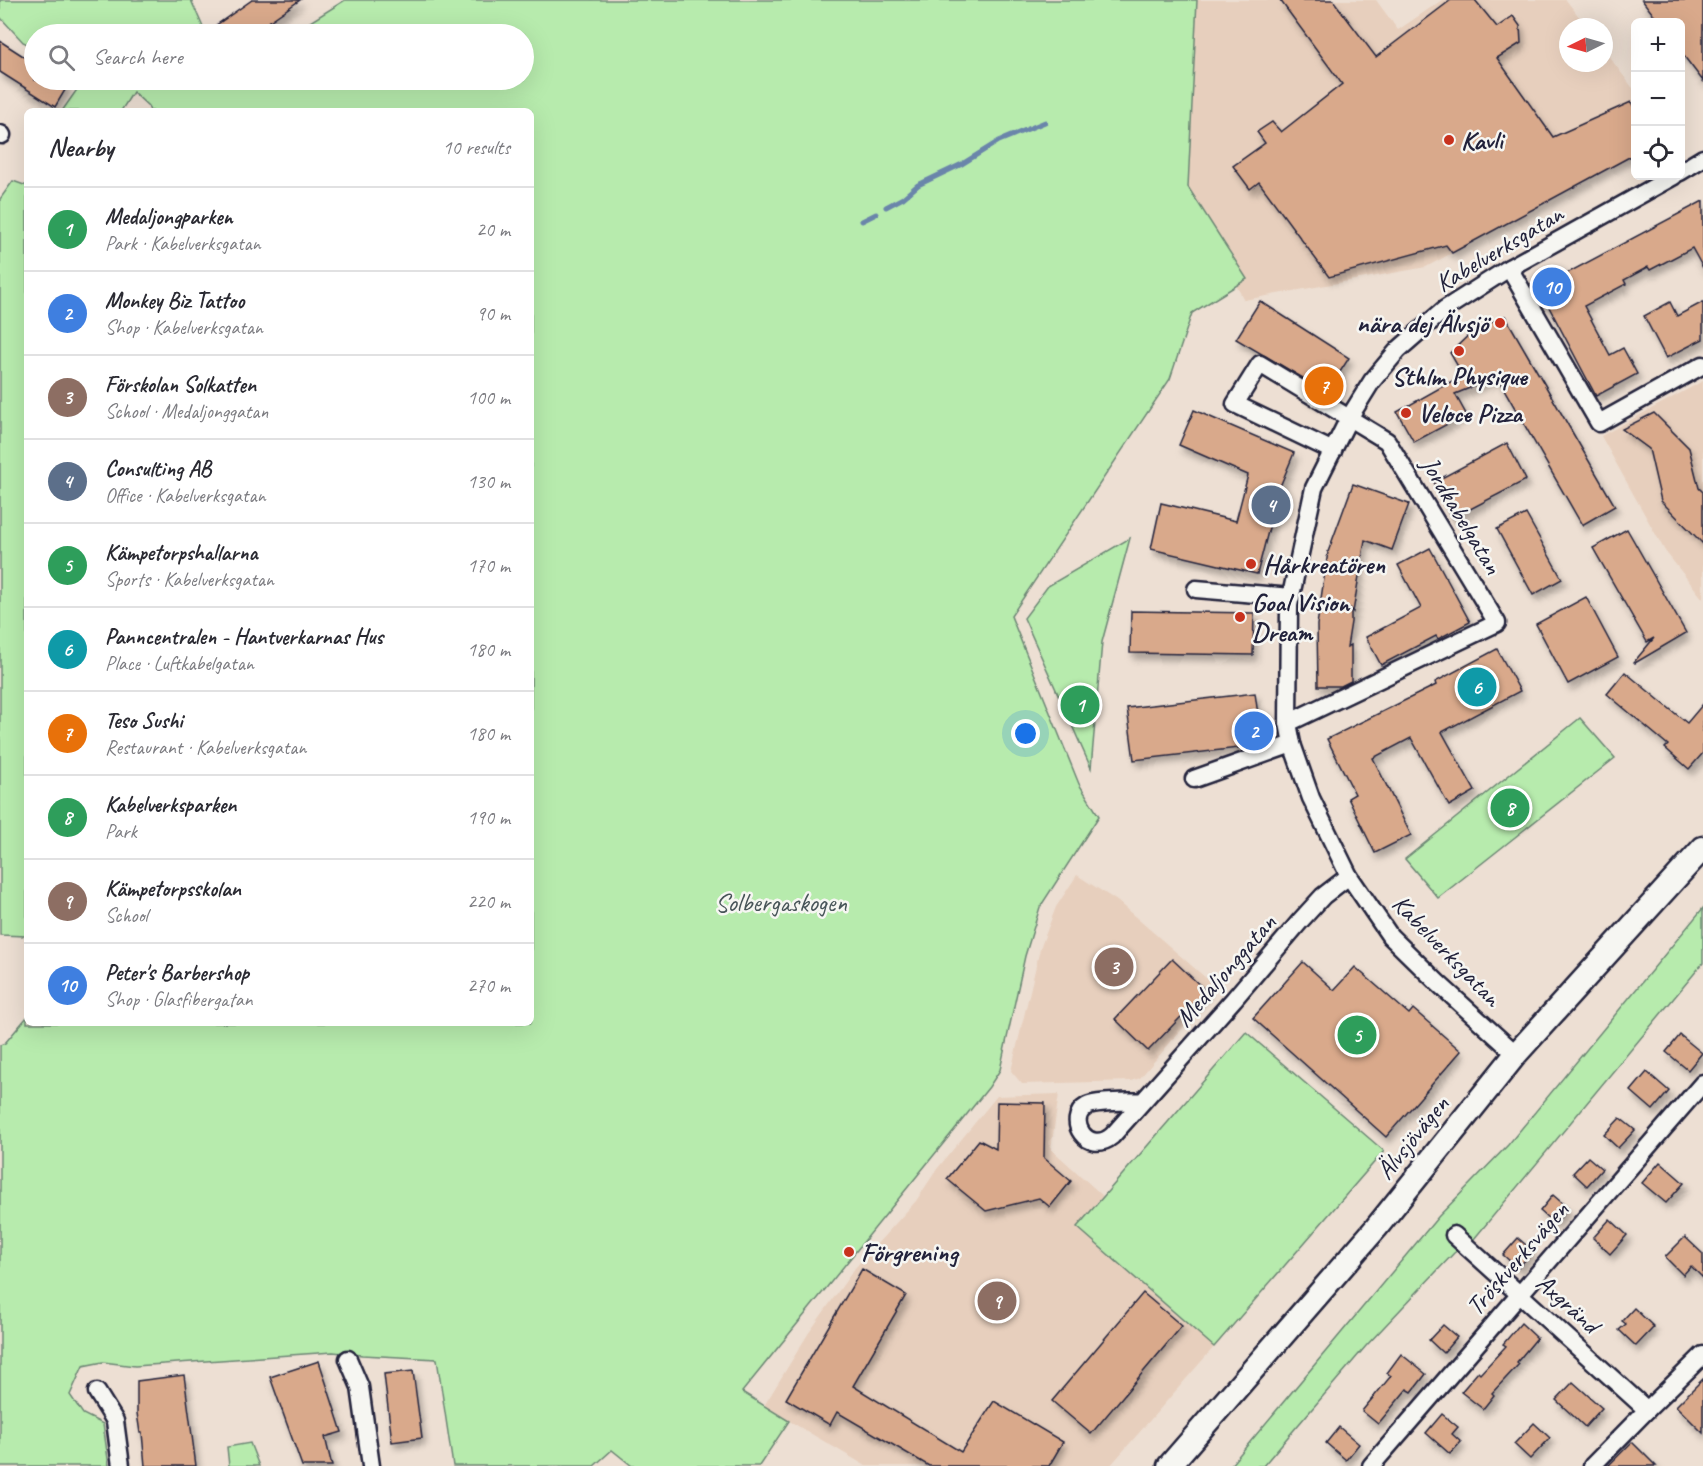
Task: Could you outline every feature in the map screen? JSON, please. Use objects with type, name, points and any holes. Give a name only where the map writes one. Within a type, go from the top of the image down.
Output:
[{"type":"main road","name":"Älvsjövägen","points":[[1169,1466],[1376,1228],[1516,1054],[1703,848]]},
{"type":"street","points":[[1685,170],[1701,165]]},
{"type":"street","name":"Kabelverksgatan","points":[[1516,1054],[1390,936],[1349,876],[1311,798],[1292,744],[1288,723],[1289,605],[1314,488],[1372,381],[1398,350],[1445,309],[1509,268],[1667,180]]},
{"type":"street","points":[[1509,268],[1599,423],[1703,365]]},
{"type":"street","points":[[1333,452],[1235,404],[1260,364],[1350,418]]},
{"type":"street","name":"Jordkabelgatan","points":[[1288,723],[1497,623],[1387,441],[1350,418]]},
{"type":"street","points":[[1196,589],[1291,597]]},
{"type":"street","points":[[1194,779],[1292,744]]},
{"type":"street","name":"Medaljonggatan","points":[[1143,1101],[1301,920],[1323,896],[1349,876]]},
{"type":"street","name":"Tröskverksvägen","points":[[1371,1466],[1703,1083]]},
{"type":"street","name":"Axgränd","points":[[1454,1235],[1647,1410]]},
{"type":"street","points":[[1592,1466],[1703,1355]]},
{"type":"street","points":[[348,1359],[360,1387],[371,1466]]},
{"type":"street","points":[[97,1392],[115,1420],[121,1466]]},
{"type":"shaded area","name":"Kavli","points":[[1189,0],[1376,0],[1398,30],[1442,0],[1566,0],[1580,18],[1559,18],[1559,72],[1613,72],[1613,62],[1631,86],[1631,157],[1426,267],[1244,300],[1183,184]]},
{"type":"shaded area","points":[[1703,381],[1703,599],[1665,551],[1601,436]]},
{"type":"shaded area","points":[[1077,875],[1117,901],[1214,985],[1202,998],[1205,1002],[1140,1078],[1132,1081],[1022,1084],[1011,1071],[1040,949],[1056,907]]},
{"type":"shaded area","points":[[1059,1094],[1051,1149],[1103,1196],[1078,1227],[1214,1347],[1110,1466],[866,1466],[764,1406],[808,1334],[855,1268],[916,1201],[937,1169],[997,1096]]},
{"type":"green space","points":[[0,0],[191,0],[202,24],[24,24],[24,42],[0,17]]},
{"type":"green space","name":"Solbergaskogen","points":[[345,0],[1197,0],[1188,187],[1247,279],[1192,313],[1170,379],[1011,616],[1079,784],[1099,816],[1040,907],[1025,956],[1000,1070],[989,1087],[742,1392],[789,1421],[759,1466],[632,1466],[612,1450],[594,1466],[453,1466],[437,1359],[333,1352],[135,1366],[103,1362],[83,1366],[70,1395],[83,1414],[103,1424],[109,1466],[0,1466],[0,1045],[5,1043],[24,1021],[24,1026],[534,1026],[534,108],[149,108],[133,92],[123,108],[64,108],[77,90],[534,90],[534,24],[307,24]]},
{"type":"green space","points":[[13,181],[24,185],[24,936],[0,935],[0,199]]},
{"type":"green space","points":[[1130,538],[1102,642],[1091,768],[1024,618],[1048,586]]},
{"type":"green space","points":[[1580,718],[1615,758],[1438,898],[1405,859]]},
{"type":"green space","points":[[1703,908],[1703,963],[1474,1239],[1454,1253],[1366,1346],[1263,1466],[1230,1466],[1438,1217],[1508,1145]]},
{"type":"green space","points":[[1246,1032],[1384,1151],[1214,1347],[1077,1227]]},
{"type":"green space","points":[[250,1443],[259,1466],[229,1466],[227,1447]]},
{"type":"building","points":[[252,0],[300,0],[265,24],[218,24]]},
{"type":"building","name":"Kavli","points":[[1280,0],[1333,0],[1376,57],[1451,0],[1475,0],[1497,27],[1513,16],[1520,26],[1521,43],[1497,58],[1553,137],[1631,102],[1631,156],[1452,253],[1446,245],[1329,277],[1259,182],[1250,189],[1233,166],[1265,143],[1257,132],[1272,122],[1281,132],[1342,84]]},
{"type":"building","points":[[1642,0],[1703,0],[1703,81],[1685,58],[1685,18],[1656,18]]},
{"type":"building","points":[[0,41],[24,57],[24,87],[0,72]]},
{"type":"building","points":[[28,90],[65,90],[55,107]]},
{"type":"building","points":[[1703,201],[1703,268],[1692,248],[1650,270],[1648,267],[1624,280],[1626,284],[1584,306],[1610,355],[1623,348],[1637,374],[1596,396],[1539,288]]},
{"type":"building","points":[[1260,301],[1349,358],[1327,392],[1236,339]]},
{"type":"building","points":[[1670,302],[1677,316],[1703,302],[1703,339],[1666,358],[1644,316]]},
{"type":"building","points":[[1505,316],[1615,506],[1582,525],[1497,377],[1455,394],[1466,414],[1414,442],[1397,412],[1463,375],[1450,353],[1476,328]]},
{"type":"building","points":[[1194,410],[1294,453],[1279,489],[1257,574],[1151,549],[1161,503],[1236,521],[1248,475],[1179,445]]},
{"type":"building","points":[[1654,413],[1689,448],[1699,488],[1703,492],[1703,544],[1661,501],[1649,449],[1622,429]]},
{"type":"building","points":[[1507,443],[1526,480],[1453,518],[1434,482]]},
{"type":"building","points":[[1353,484],[1409,504],[1392,550],[1365,540],[1353,612],[1351,609],[1347,647],[1351,645],[1351,681],[1341,686],[1318,686],[1317,625],[1328,552]]},
{"type":"building","points":[[1526,514],[1562,579],[1533,595],[1497,529]]},
{"type":"building","points":[[1627,529],[1686,633],[1635,663],[1654,638],[1647,642],[1593,548]]},
{"type":"building","points":[[1430,548],[1470,622],[1438,639],[1436,636],[1381,665],[1366,637],[1421,608],[1398,565]]},
{"type":"building","points":[[1586,597],[1618,657],[1568,684],[1536,624]]},
{"type":"building","points":[[1131,611],[1254,613],[1253,655],[1130,653]]},
{"type":"building","points":[[1497,649],[1520,691],[1442,732],[1475,791],[1449,806],[1411,738],[1373,758],[1411,835],[1375,853],[1348,798],[1355,794],[1327,739],[1436,685],[1435,682]]},
{"type":"building","points":[[1625,672],[1687,723],[1703,704],[1703,753],[1689,769],[1665,748],[1668,745],[1607,694]]},
{"type":"building","points":[[1255,693],[1262,744],[1134,760],[1127,708]]},
{"type":"building","points":[[1172,959],[1206,991],[1148,1051],[1115,1019]]},
{"type":"building","points":[[1303,962],[1334,990],[1355,967],[1409,1014],[1413,1009],[1461,1051],[1386,1137],[1253,1018]]},
{"type":"building","points":[[1680,1035],[1702,1053],[1688,1070],[1666,1052]]},
{"type":"building","points":[[1647,1072],[1669,1091],[1653,1110],[1631,1091]]},
{"type":"building","points":[[997,1102],[1045,1103],[1044,1158],[1071,1181],[1050,1207],[1039,1198],[986,1211],[947,1179],[979,1140],[996,1149]]},
{"type":"building","points":[[1620,1118],[1635,1130],[1618,1148],[1604,1135]]},
{"type":"building","points":[[1588,1157],[1602,1169],[1587,1186],[1573,1173]]},
{"type":"building","points":[[1660,1162],[1684,1183],[1666,1203],[1642,1183]]},
{"type":"building","points":[[1553,1195],[1568,1208],[1555,1224],[1540,1211]]},
{"type":"building","points":[[1610,1219],[1627,1235],[1610,1254],[1593,1238]]},
{"type":"building","points":[[1685,1237],[1703,1254],[1703,1278],[1691,1266],[1683,1275],[1665,1257]]},
{"type":"building","points":[[1518,1238],[1533,1251],[1518,1268],[1503,1255]]},
{"type":"building","points":[[862,1269],[906,1295],[853,1386],[961,1452],[994,1401],[1063,1442],[1049,1466],[929,1466],[837,1412],[830,1425],[786,1399]]},
{"type":"building","points":[[1143,1293],[1182,1326],[1091,1434],[1052,1401]]},
{"type":"building","points":[[1634,1308],[1654,1327],[1636,1346],[1619,1330],[1626,1324],[1622,1321]]},
{"type":"building","points":[[1521,1323],[1537,1338],[1517,1362],[1519,1364],[1492,1393],[1494,1395],[1483,1409],[1461,1392],[1478,1372],[1480,1374],[1506,1346],[1503,1344]]},
{"type":"building","points":[[1443,1325],[1457,1337],[1443,1353],[1429,1340]]},
{"type":"building","points":[[1401,1354],[1426,1374],[1412,1392],[1407,1389],[1378,1424],[1362,1411],[1391,1376],[1387,1373]]},
{"type":"building","points":[[319,1361],[342,1432],[325,1437],[332,1466],[302,1466],[270,1377]]},
{"type":"building","points":[[413,1371],[422,1438],[392,1442],[384,1374]]},
{"type":"building","points":[[184,1375],[196,1466],[145,1466],[142,1433],[140,1433],[137,1413],[137,1381]]},
{"type":"building","points":[[1703,1379],[1703,1433],[1676,1406]]},
{"type":"building","points":[[1573,1382],[1602,1408],[1585,1427],[1556,1400]]},
{"type":"building","points":[[1442,1414],[1458,1427],[1452,1434],[1461,1442],[1450,1454],[1426,1433]]},
{"type":"building","points":[[1534,1423],[1550,1438],[1530,1459],[1514,1444]]},
{"type":"building","points":[[1339,1427],[1359,1444],[1346,1460],[1326,1443]]},
{"type":"building","points":[[1632,1442],[1656,1466],[1608,1466]]},
{"type":"waterway","points":[[886,207],[903,198],[918,185],[962,164],[999,141],[1045,122]]},
{"type":"waterway","points":[[862,221],[876,214]]},
{"type":"place","name":"Kavli","points":[[1449,140]]},
{"type":"place","name":"Peter's Barbershop","points":[[1552,287]]},
{"type":"place","name":"nära dej Älvsjö","points":[[1500,323]]},
{"type":"place","name":"Sthlm Physique","points":[[1459,351]]},
{"type":"place","name":"Teso Sushi","points":[[1324,386]]},
{"type":"place","name":"Veloce Pizza","points":[[1406,413]]},
{"type":"place","name":"Consulting AB","points":[[1271,505]]},
{"type":"place","name":"Hårkreatören","points":[[1251,564]]},
{"type":"place","name":"Goal Vision Dream","points":[[1240,617]]},
{"type":"place","name":"Panncentralen - Hantverkarnas Hus","points":[[1477,687]]},
{"type":"place","name":"Medaljongparken","points":[[1080,705]]},
{"type":"place","name":"Monkey Biz Tattoo","points":[[1254,731]]},
{"type":"place","name":"Kabelverksparken","points":[[1510,808]]},
{"type":"place","name":"Förskolan Solkatten","points":[[1114,967]]},
{"type":"place","name":"Kämpetorpshallarna","points":[[1357,1035]]},
{"type":"place","name":"Förgrening","points":[[849,1252]]},
{"type":"place","name":"Kämpetorpsskolan","points":[[997,1301]]}]
